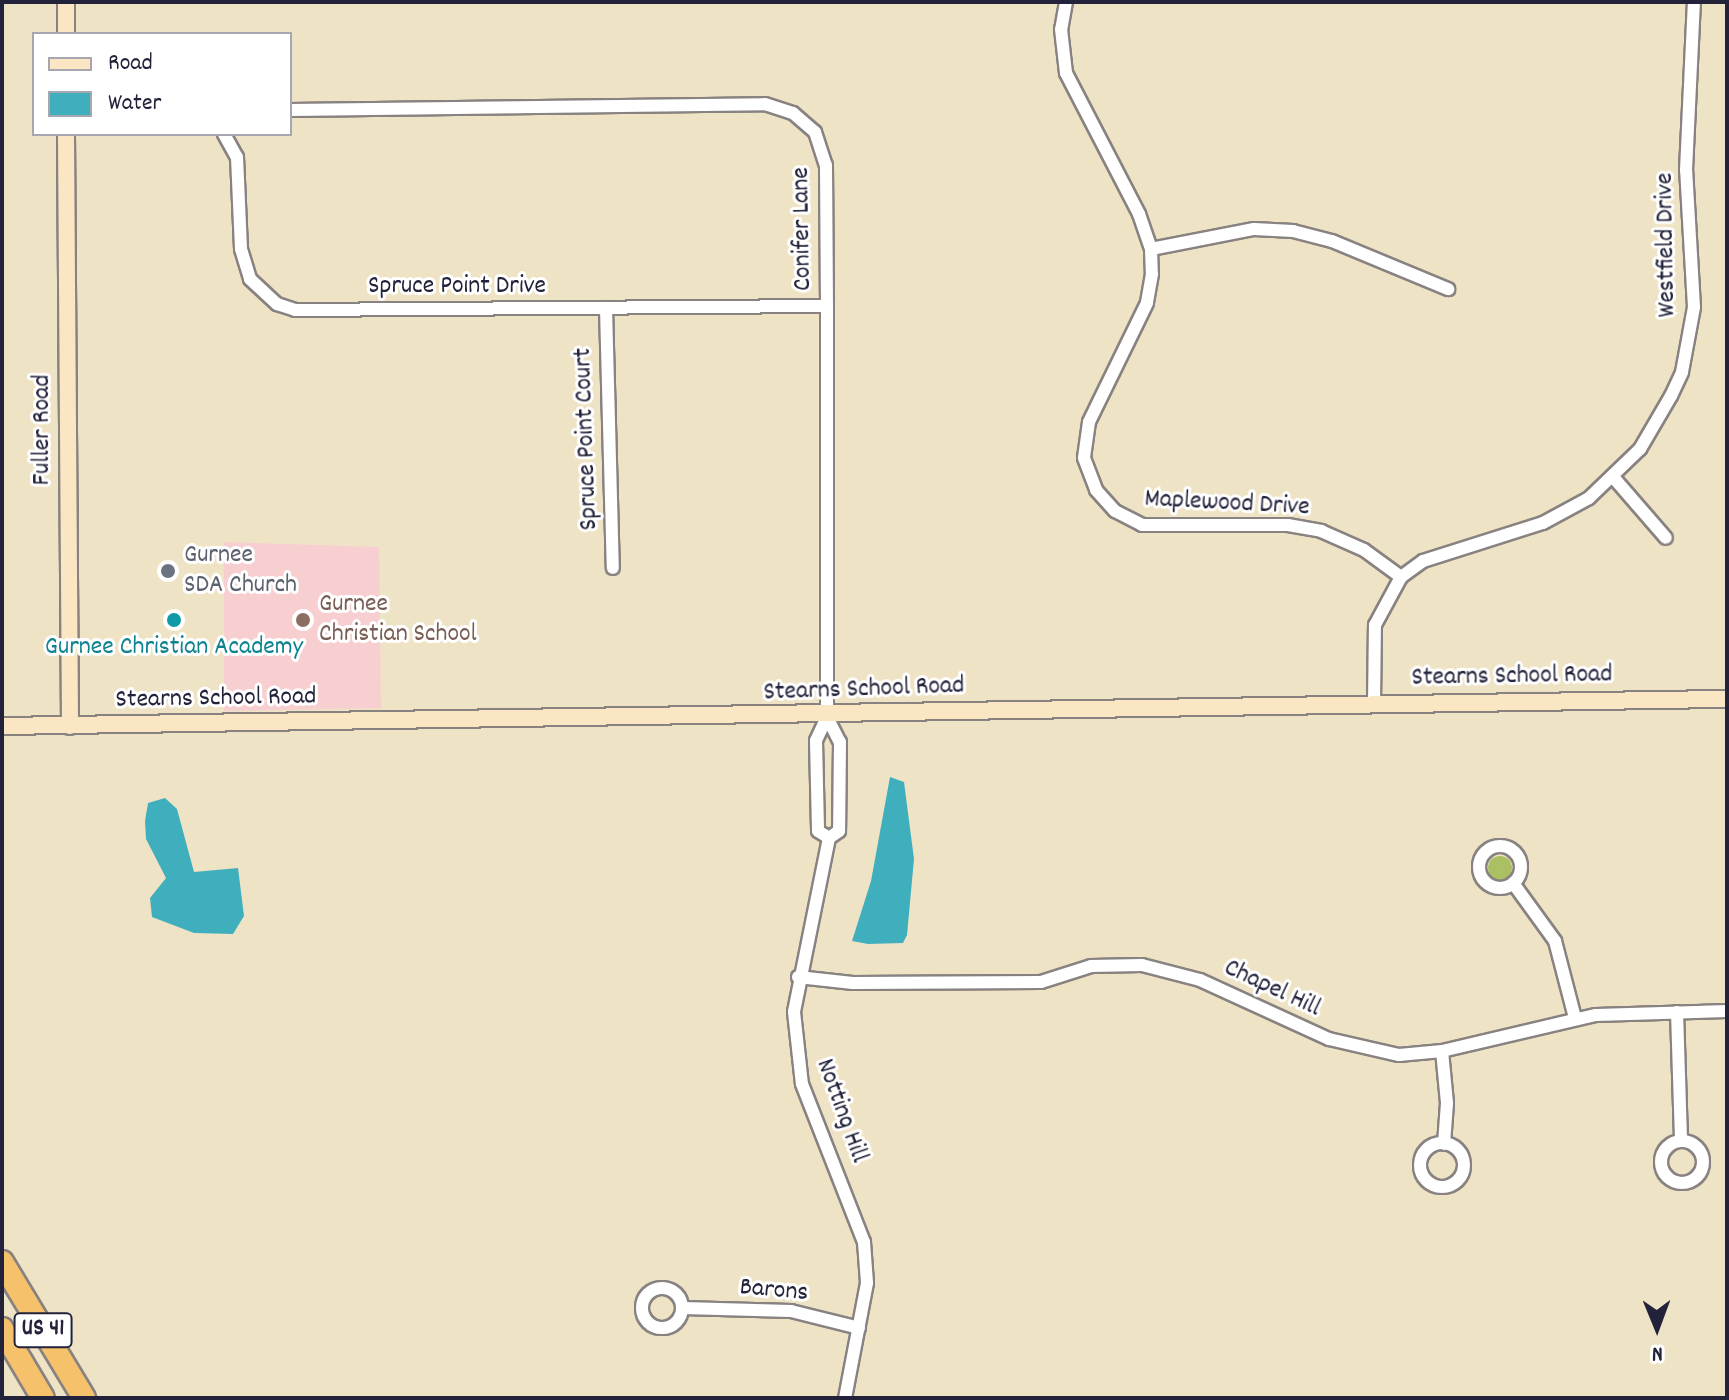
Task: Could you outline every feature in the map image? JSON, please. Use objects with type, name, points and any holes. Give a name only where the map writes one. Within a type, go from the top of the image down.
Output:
[{"type":"highway","name":"US 41","points":[[2,1262],[84,1398]]},
{"type":"highway","name":"US 41","points":[[2,1329],[43,1398]]},
{"type":"main road","points":[[66,2],[66,32]]},
{"type":"main road","name":"Fuller Road","points":[[66,136],[70,726]]},
{"type":"main road","name":"Stearns School Road","points":[[2,726],[827,717],[1374,703],[1727,699]]},
{"type":"street","name":"Maplewood Drive","points":[[1066,2],[1061,29],[1066,73],[1139,214],[1151,249],[1147,303],[1085,440],[1087,468],[1102,498],[1142,525],[1288,525],[1321,531],[1364,550],[1401,577]]},
{"type":"street","name":"Westfield Drive","points":[[1401,577],[1423,561],[1543,523],[1614,478],[1656,424],[1688,346],[1694,283],[1686,170],[1694,2]]},
{"type":"street","name":"Conifer Lane","points":[[292,110],[781,108],[804,121],[824,153],[827,717]]},
{"type":"street","name":"Spruce Point Drive","points":[[228,138],[240,175],[243,261],[257,289],[277,304],[295,310],[827,306]]},
{"type":"street","points":[[1151,249],[1254,229],[1293,231],[1332,241],[1448,289]]},
{"type":"street","name":"Spruce Point Court","points":[[606,308],[613,568]]},
{"type":"street","points":[[1614,478],[1666,538]]},
{"type":"street","points":[[1374,703],[1375,625],[1401,577]]},
{"type":"street","points":[[827,717],[816,741],[818,831],[829,838]]},
{"type":"street","name":"Notting Hill","points":[[827,717],[840,742],[839,831],[829,838],[798,977],[794,1033],[802,1084],[864,1242],[867,1283],[845,1398]]},
{"type":"street","points":[[1513,883],[1555,941],[1575,1018]]},
{"type":"street","name":"Chapel Hill","points":[[798,977],[853,983],[1041,982],[1091,966],[1142,965],[1200,980],[1360,1050],[1399,1055],[1442,1051],[1575,1018],[1727,1011]]},
{"type":"street","points":[[1677,1012],[1681,1141]]},
{"type":"street","points":[[1442,1051],[1447,1092],[1444,1144]]},
{"type":"street","name":"Barons","points":[[683,1308],[791,1311],[859,1328]]},
{"type":"shaded area","name":"Gurnee Christian School","points":[[224,542],[379,547],[381,708],[224,711]]},
{"type":"green space","points":[[1500,856],[1509,859],[1512,868],[1509,877],[1500,880],[1491,877],[1488,868],[1491,859]]},
{"type":"water","points":[[890,777],[904,782],[914,859],[907,935],[903,943],[868,944],[852,941],[871,881]]},
{"type":"water","points":[[165,798],[177,809],[194,872],[238,868],[244,916],[233,934],[194,933],[152,917],[150,898],[166,878],[146,839],[145,821],[148,803]]},
{"type":"place","name":"Gurnee SDA Church","points":[[168,571]]},
{"type":"place","name":"Gurnee Christian Academy","points":[[174,620]]},
{"type":"place","name":"Gurnee Christian School","points":[[303,620]]}]
